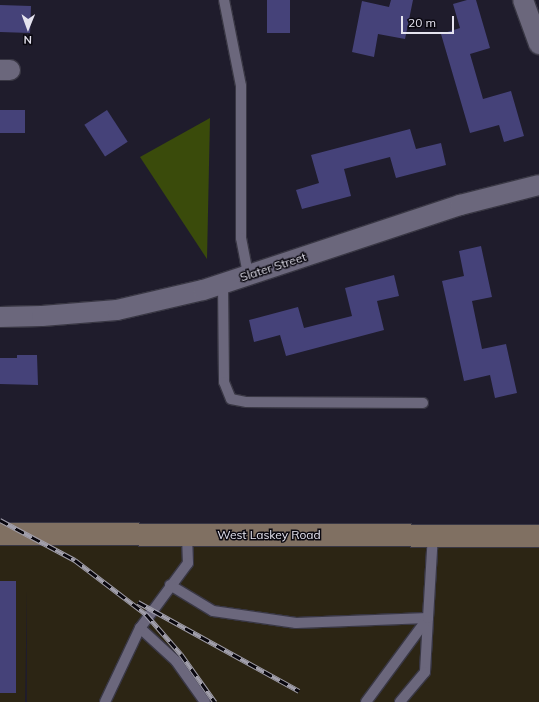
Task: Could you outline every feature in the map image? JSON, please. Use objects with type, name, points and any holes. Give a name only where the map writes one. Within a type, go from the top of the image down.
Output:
[{"type":"main road","name":"West Laskey Road","points":[[0,534],[539,536]]},
{"type":"street","points":[[522,0],[539,44]]},
{"type":"street","name":"Slater Street","points":[[0,317],[42,316],[117,310],[223,284],[460,205],[539,186]]},
{"type":"lane","points":[[224,0],[241,86],[241,238],[248,275]]},
{"type":"lane","points":[[223,284],[224,382],[231,399],[247,402],[423,403]]},
{"type":"lane","points":[[105,702],[140,628],[188,563],[188,535]]},
{"type":"lane","points":[[400,702],[425,672],[433,535]]},
{"type":"lane","points":[[170,586],[213,611],[296,623],[428,618]]},
{"type":"lane","points":[[366,702],[428,618]]},
{"type":"lane","points":[[140,628],[176,661],[205,702]]},
{"type":"shaded area","points":[[0,533],[539,535],[539,702],[27,702],[27,590],[25,702],[0,702]]},
{"type":"green space","points":[[210,118],[207,259],[140,157]]},
{"type":"building","points":[[267,0],[290,0],[290,33],[267,33]]},
{"type":"building","points":[[391,0],[413,0],[405,39],[378,34],[374,57],[352,52],[362,1],[389,7]]},
{"type":"building","points":[[467,0],[476,0],[490,48],[470,54],[483,99],[511,91],[524,136],[504,142],[499,125],[470,133],[441,34],[460,28],[453,4]]},
{"type":"building","points":[[0,5],[31,6],[30,33],[0,32]]},
{"type":"building","points":[[0,110],[25,110],[25,133],[0,133]]},
{"type":"building","points":[[107,110],[128,142],[105,157],[84,125]]},
{"type":"building","points":[[410,129],[416,149],[441,143],[446,165],[396,178],[390,157],[344,169],[351,196],[302,209],[296,190],[319,183],[311,155]]},
{"type":"building","points":[[481,246],[492,297],[472,301],[482,349],[506,344],[517,393],[495,398],[490,375],[464,381],[442,281],[464,276],[459,251]]},
{"type":"building","points":[[394,275],[399,296],[377,301],[384,330],[286,356],[280,335],[254,342],[249,320],[298,307],[304,328],[352,316],[345,288]]},
{"type":"building","points":[[17,355],[37,355],[38,385],[0,384],[0,358],[17,358]]},
{"type":"building","points":[[0,581],[16,581],[16,693],[0,693]]},
{"type":"railway","points":[[0,520],[75,560],[146,614],[181,654],[215,702]]},
{"type":"railway","points":[[138,602],[299,691]]}]
